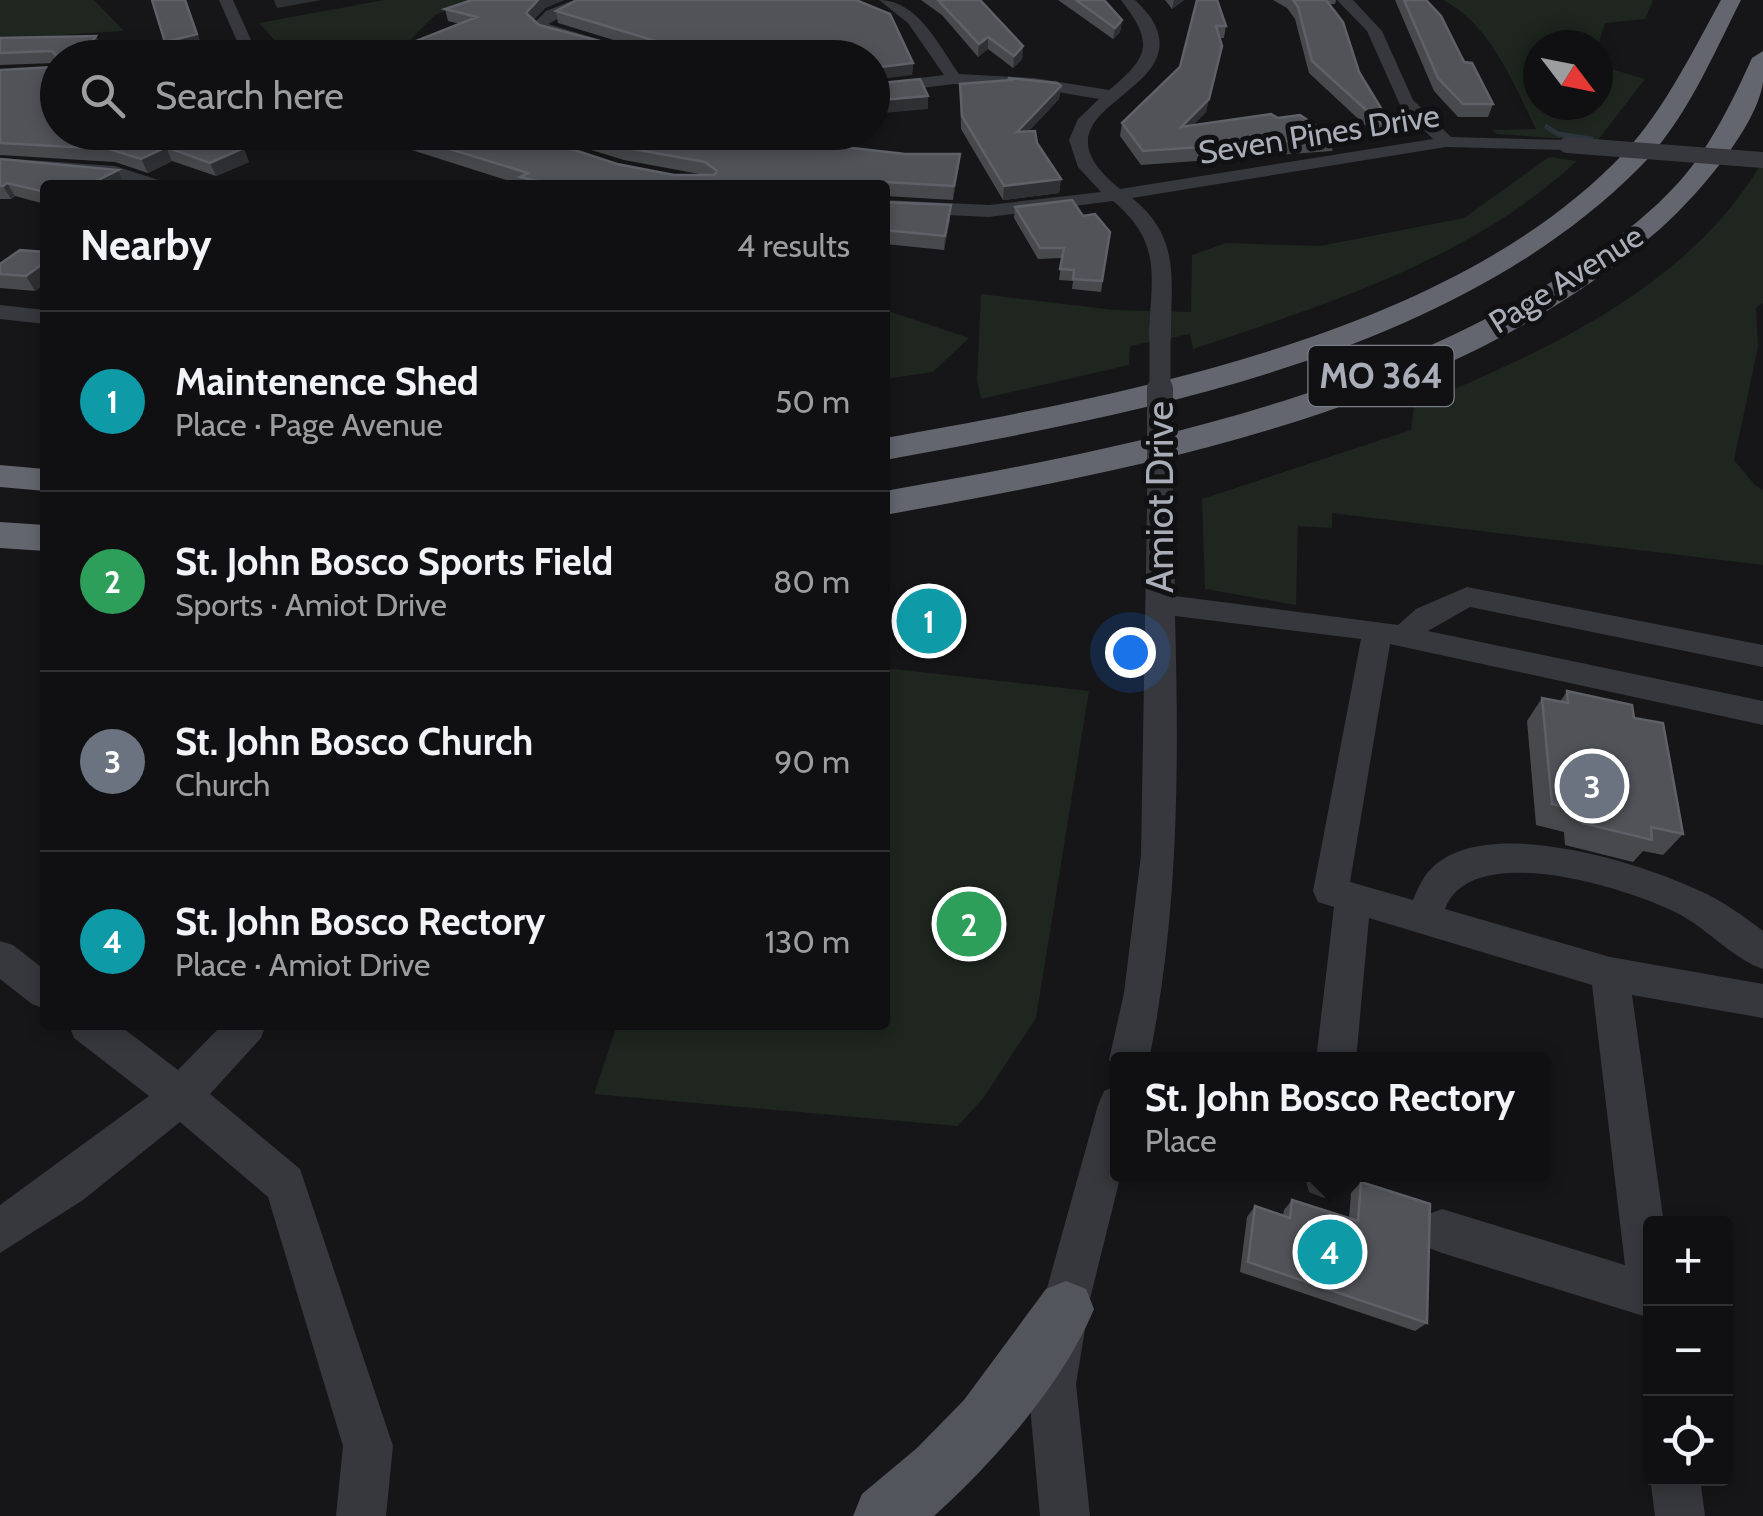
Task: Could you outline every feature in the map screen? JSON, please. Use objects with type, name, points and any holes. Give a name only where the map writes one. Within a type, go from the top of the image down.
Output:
[{"type":"highway","name":"Page Avenue","points":[[890,448],[1054,417],[1222,374],[1372,322],[1480,272],[1554,227],[1631,161],[1678,98],[1730,0]]},
{"type":"highway","name":"Page Avenue","points":[[890,502],[1062,470],[1218,431],[1362,383],[1496,326],[1571,284],[1626,247],[1679,198],[1718,149],[1763,58]]},
{"type":"highway","points":[[0,476],[40,480]]},
{"type":"highway","points":[[0,535],[40,538]]},
{"type":"main road","points":[[884,1516],[922,1488],[1001,1406],[1066,1309]]},
{"type":"street","points":[[227,0],[244,40]]},
{"type":"street","points":[[587,0],[536,25],[589,40]]},
{"type":"street","points":[[886,0],[914,20],[954,79]]},
{"type":"street","name":"Amiot Drive","points":[[1128,0],[1147,23],[1152,41],[1149,57],[1139,74],[1086,122],[1078,134],[1078,150],[1093,173],[1153,231],[1160,256],[1161,814],[1144,1001],[1131,1052]]},
{"type":"street","points":[[1344,0],[1362,10],[1385,50],[1403,98],[1446,142]]},
{"type":"street","points":[[890,87],[954,79],[1034,83],[1113,96]]},
{"type":"street","name":"Seven Pines Drive","points":[[890,206],[990,211],[1118,196],[1446,142],[1567,145],[1763,160]]},
{"type":"street","points":[[0,162],[100,169],[145,180]]},
{"type":"street","points":[[0,312],[40,316]]},
{"type":"street","points":[[1763,656],[1467,597],[1391,634],[1330,891],[1610,974],[1763,1002]]},
{"type":"street","points":[[1160,604],[1391,634],[1763,713]]},
{"type":"street","points":[[1424,918],[1432,894],[1452,872],[1506,856],[1557,863],[1675,895],[1724,922],[1763,953]]},
{"type":"street","points":[[1337,1052],[1353,897]]},
{"type":"street","points":[[0,957],[40,988]]},
{"type":"street","points":[[1610,974],[1643,1232]]},
{"type":"street","points":[[95,1030],[182,1097],[284,1184],[368,1446],[361,1516]]},
{"type":"street","points":[[0,1230],[103,1162],[182,1097],[242,1030]]},
{"type":"street","points":[[1064,1516],[1052,1384],[1066,1309],[1110,1136]]},
{"type":"street","points":[[1442,1231],[1643,1293]]},
{"type":"street","points":[[1677,1486],[1680,1516]]},
{"type":"shaded area","points":[[0,0],[94,0],[124,31],[0,39]]},
{"type":"shaded area","points":[[384,0],[476,0],[435,15],[410,40],[275,40],[259,23]]},
{"type":"shaded area","points":[[1443,0],[1653,0],[1645,19],[1605,23],[1603,30],[1523,30],[1523,103],[1499,57],[1475,24]]},
{"type":"shaded area","points":[[1613,69],[1645,79],[1597,141],[1497,134],[1492,130],[1536,129],[1532,120],[1613,120]]},
{"type":"shaded area","points":[[1549,157],[1577,161],[1491,225],[1396,275],[1193,349],[1190,334],[1130,346],[1129,365],[981,399],[977,380],[981,294],[1114,310],[1191,312],[1192,255],[1226,243],[1320,246],[1464,218]]},
{"type":"shaded area","points":[[1759,167],[1763,167],[1763,303],[1756,308],[1758,347],[1734,460],[1763,490],[1763,565],[1332,513],[1332,528],[1298,526],[1296,605],[1205,589],[1202,499],[1411,430],[1414,406],[1559,340],[1651,283],[1728,210]]},
{"type":"shaded area","points":[[890,312],[969,338],[933,372],[890,378]]},
{"type":"shaded area","points":[[890,669],[1089,691],[1036,1018],[984,1097],[958,1126],[594,1094],[615,1030],[890,1030]]},
{"type":"building","points":[[152,0],[185,0],[197,34],[164,40]]},
{"type":"building","points":[[472,0],[538,0],[526,13],[539,25],[596,40],[419,40],[477,17],[445,9]]},
{"type":"building","points":[[577,0],[856,0],[890,14],[913,63],[890,66],[890,40],[652,40],[556,11]]},
{"type":"building","points":[[938,0],[980,0],[1023,46],[1014,56],[988,37],[979,44]]},
{"type":"building","points":[[1076,0],[1104,0],[1122,20],[1115,28]]},
{"type":"building","points":[[1197,0],[1217,0],[1226,26],[1216,26],[1222,46],[1209,99],[1181,127],[1271,114],[1278,118],[1300,115],[1335,138],[1143,151],[1122,123],[1180,67]]},
{"type":"building","points":[[1293,0],[1326,0],[1343,22],[1359,72],[1390,123],[1385,127],[1312,61]]},
{"type":"building","points":[[1404,0],[1426,0],[1441,16],[1464,62],[1472,63],[1493,104],[1463,104],[1438,78]]},
{"type":"building","points":[[96,36],[93,40],[40,40],[40,51],[0,53],[0,38]]},
{"type":"building","points":[[40,68],[40,145],[0,143],[0,70]]},
{"type":"building","points":[[1008,78],[1061,86],[1017,132],[1035,131],[1037,143],[1061,179],[1004,186],[962,116],[960,84],[1011,80]]},
{"type":"building","points":[[920,79],[928,96],[890,99],[890,82]]},
{"type":"building","points":[[112,150],[160,150],[141,159]]},
{"type":"building","points":[[174,150],[239,150],[210,163]]},
{"type":"building","points":[[453,150],[575,150],[617,164],[674,175],[714,175],[717,171],[705,162],[639,150],[960,154],[954,186],[890,180],[520,177],[528,173]]},
{"type":"building","points":[[0,159],[118,170],[98,180],[40,180],[40,191],[7,183],[0,186]]},
{"type":"building","points":[[1072,200],[1083,216],[1095,214],[1110,232],[1102,281],[1073,279],[1074,270],[1060,269],[1064,248],[1040,248],[1015,207]]},
{"type":"building","points":[[890,202],[951,205],[945,236],[890,230]]},
{"type":"building","points":[[20,250],[40,252],[40,266],[26,276],[0,274],[0,264]]},
{"type":"building","points":[[917,594],[949,598],[941,632],[908,627]]},
{"type":"building","points":[[1567,691],[1632,705],[1634,718],[1663,723],[1683,834],[1651,827],[1652,840],[1582,823],[1581,810],[1552,804],[1542,698],[1568,703]]},
{"type":"building","points":[[1361,1182],[1430,1204],[1427,1323],[1248,1262],[1255,1206],[1290,1218],[1292,1200],[1358,1221]]},
{"type":"waterway","points":[[1547,127],[1558,134],[1591,139]]},
{"type":"place","name":"Maintenence Shed","points":[[929,621]]},
{"type":"place","name":"St. John Bosco Church","points":[[1592,786]]},
{"type":"place","name":"St. John Bosco Sports Field","points":[[969,924]]},
{"type":"place","name":"St. John Bosco Rectory","points":[[1330,1252]]}]
